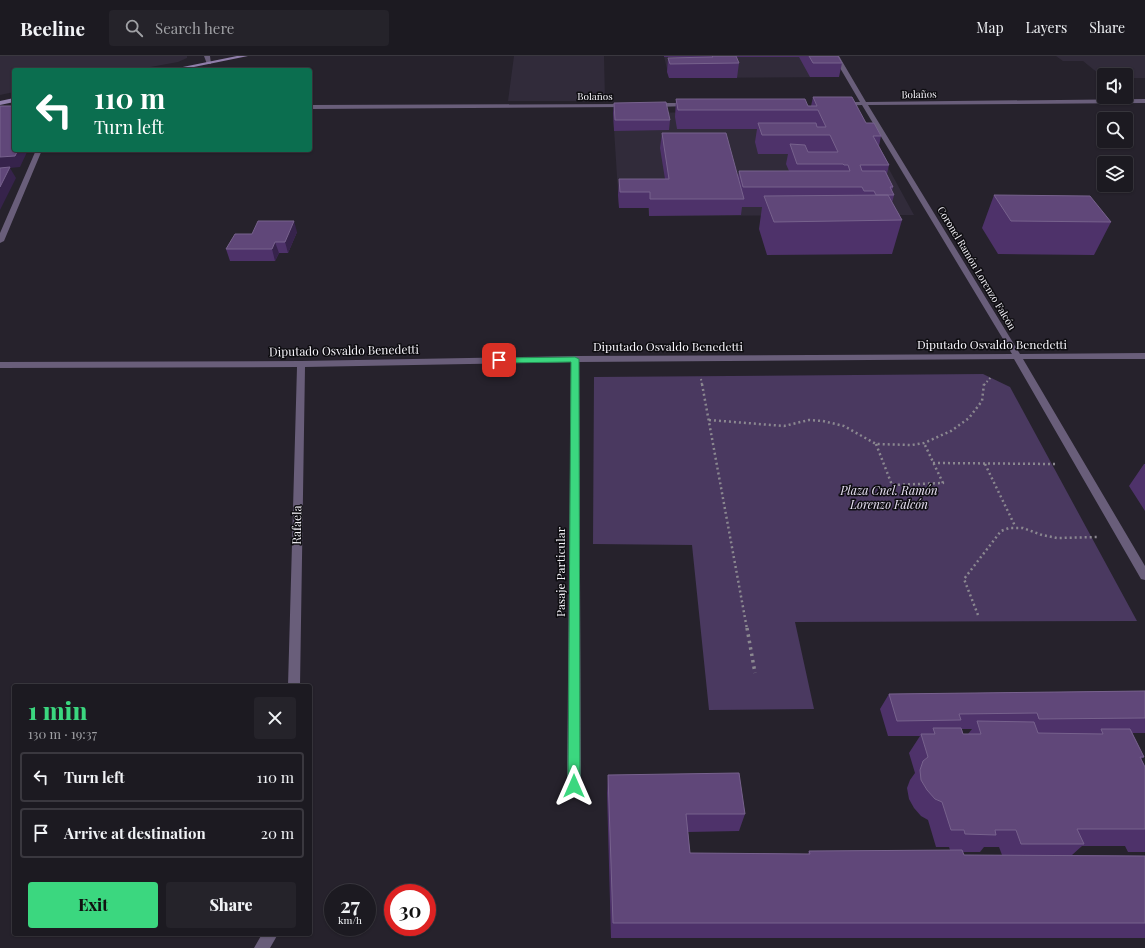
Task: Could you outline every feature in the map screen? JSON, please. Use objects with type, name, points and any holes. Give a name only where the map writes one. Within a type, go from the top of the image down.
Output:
[{"type":"street","points":[[207,56],[209,63]]},
{"type":"street","points":[[182,68],[245,56]]},
{"type":"street","name":"Coronel Ramón Lorenzo Falcón","points":[[836,56],[990,310],[1145,576]]},
{"type":"street","points":[[0,103],[12,100]]},
{"type":"street","name":"Bolaños","points":[[832,104],[1145,101]]},
{"type":"street","name":"Bolaños","points":[[312,107],[634,105]]},
{"type":"street","points":[[650,105],[698,105]]},
{"type":"street","points":[[0,108],[7,108]]},
{"type":"street","points":[[0,241],[38,152]]},
{"type":"street","name":"Diputado Osvaldo Benedetti","points":[[0,365],[301,364],[697,358],[1145,356]]},
{"type":"street","name":"Pasaje Particular","points":[[574,786],[575,359]]},
{"type":"street","name":"Rafaela","points":[[294,684],[301,364]]},
{"type":"path","points":[[709,420],[784,426],[809,420],[823,421],[844,426],[876,444],[912,445],[924,443],[951,431],[969,418],[982,401],[984,383],[1016,356]]},
{"type":"path","points":[[697,358],[755,673]]},
{"type":"path","points":[[876,444],[892,485],[943,483],[924,443]]},
{"type":"path","points":[[933,463],[1079,464]]},
{"type":"path","points":[[985,464],[1015,527]]},
{"type":"path","points":[[978,615],[964,579],[1001,531],[1009,526],[1056,538],[1122,537]]},
{"type":"shaded area","points":[[0,56],[187,56],[187,58],[178,62],[145,68],[12,68],[12,92],[0,95]]},
{"type":"shaded area","points":[[514,56],[604,56],[605,101],[508,101]]},
{"type":"shaded area","points":[[664,56],[828,56],[839,77],[669,78]]},
{"type":"shaded area","points":[[1056,56],[1145,56],[1145,78],[1133,78],[1133,68],[1097,68],[1097,72],[1083,61],[1063,61]]},
{"type":"shaded area","points":[[845,111],[860,116],[914,215],[649,216],[648,208],[619,208],[613,113]]},
{"type":"green space","name":"Plaza Cnel. Ramón Lorenzo Falcón","points":[[983,374],[1010,387],[1137,621],[795,622],[814,709],[709,710],[692,545],[593,544],[594,377]]},
{"type":"building","points":[[712,56],[736,56],[739,63],[670,64],[668,58],[713,57]]},
{"type":"building","points":[[809,56],[838,56],[842,63],[813,63]]},
{"type":"building","points":[[813,97],[852,97],[866,123],[874,123],[881,136],[873,136],[889,165],[860,165],[862,171],[885,171],[893,187],[890,187],[894,195],[876,195],[874,191],[864,191],[862,187],[743,187],[739,171],[850,171],[848,165],[843,164],[797,164],[790,144],[805,145],[808,152],[838,152],[830,135],[762,135],[758,123],[816,123],[817,127],[826,127],[818,110],[678,110],[676,99],[805,99],[808,106],[817,106]]},
{"type":"building","points":[[666,102],[670,120],[615,120],[614,103]]},
{"type":"building","points":[[0,106],[12,106],[12,152],[17,152],[15,156],[0,157]]},
{"type":"building","points":[[662,133],[726,133],[744,199],[650,199],[650,192],[620,192],[619,179],[669,179]]},
{"type":"building","points":[[10,167],[0,187],[0,168]]},
{"type":"building","points":[[888,195],[902,220],[774,222],[764,196]]},
{"type":"building","points":[[994,195],[1090,196],[1111,222],[1011,221]]},
{"type":"building","points":[[258,221],[294,221],[285,242],[275,242],[272,249],[226,249],[235,234],[252,234]]},
{"type":"building","points":[[1145,691],[1145,718],[1039,719],[1037,713],[959,714],[961,720],[897,721],[889,694]]},
{"type":"building","points":[[977,721],[1034,722],[1038,733],[1103,734],[1101,729],[1130,729],[1144,757],[1140,757],[1145,767],[1145,829],[1077,829],[1084,844],[1021,844],[1016,830],[995,830],[996,835],[965,834],[964,830],[951,830],[942,802],[935,799],[921,780],[920,770],[923,761],[928,757],[921,734],[935,734],[933,728],[961,728],[963,734],[981,734]]},
{"type":"building","points":[[739,773],[745,814],[686,814],[690,853],[810,854],[809,851],[962,850],[964,855],[1145,856],[1145,923],[613,923],[608,775]]},
{"type":"route","points":[[499,360],[575,359],[574,786]]}]
